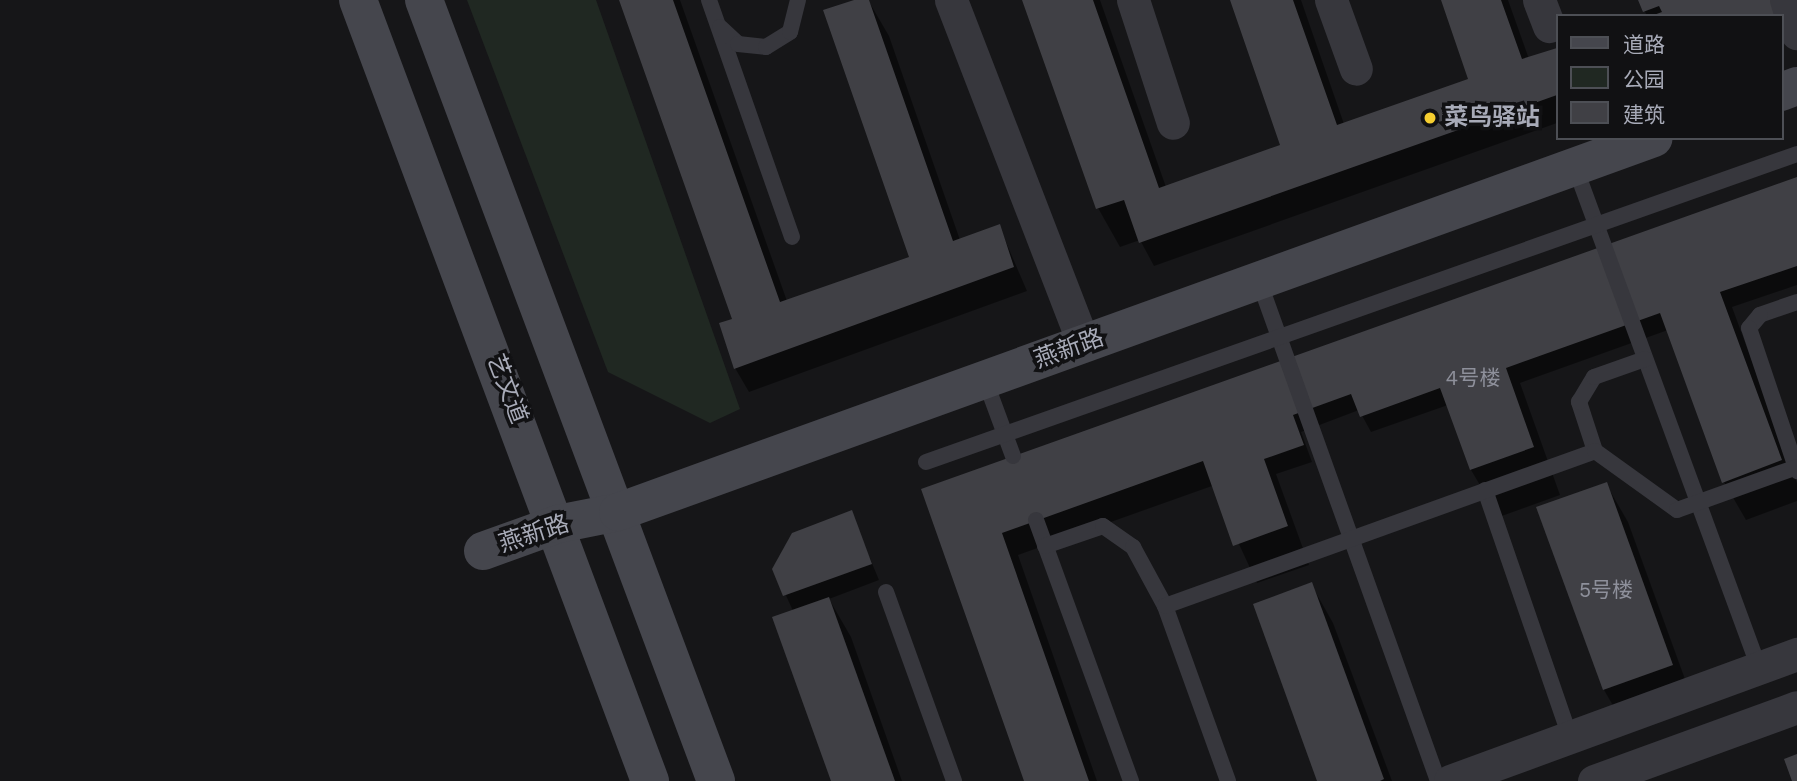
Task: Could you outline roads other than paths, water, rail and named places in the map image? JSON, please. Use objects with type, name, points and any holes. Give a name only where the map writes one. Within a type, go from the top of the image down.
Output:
[{"type":"main road","name":"艺文道","points":[[358,0],[558,524],[650,781]]},
{"type":"main road","points":[[424,0],[618,512],[716,781]]},
{"type":"main road","name":"燕新路","points":[[483,551],[558,524],[618,512],[1649,140]]},
{"type":"street","points":[[951,0],[1084,344]]},
{"type":"street","points":[[1133,0],[1172,123]]},
{"type":"street","points":[[1331,0],[1356,69]]},
{"type":"street","points":[[1786,0],[1797,33]]},
{"type":"street","points":[[1450,781],[1797,654]]},
{"type":"street","points":[[1594,781],[1797,707]]},
{"type":"lane","points":[[709,0],[792,237]]},
{"type":"lane","points":[[715,0],[718,25],[737,44],[766,47],[790,32],[798,0]]},
{"type":"lane","points":[[926,462],[1797,154]]},
{"type":"lane","points":[[1575,167],[1759,668]]},
{"type":"lane","points":[[1259,281],[1438,781]]},
{"type":"lane","points":[[1645,359],[1594,377],[1579,402],[1595,452],[1677,510],[1797,468],[1749,328],[1760,315],[1797,302]]},
{"type":"lane","points":[[985,379],[1013,456]]},
{"type":"lane","points":[[1165,606],[1351,537],[1595,452]]},
{"type":"lane","points":[[1485,490],[1570,737]]},
{"type":"lane","points":[[1036,520],[1131,781]]},
{"type":"lane","points":[[1045,547],[1103,526],[1133,547],[1165,606],[1228,781]]},
{"type":"lane","points":[[886,592],[954,781]]},
{"type":"place","name":"菜鸟驿站","points":[[1430,118]]}]
